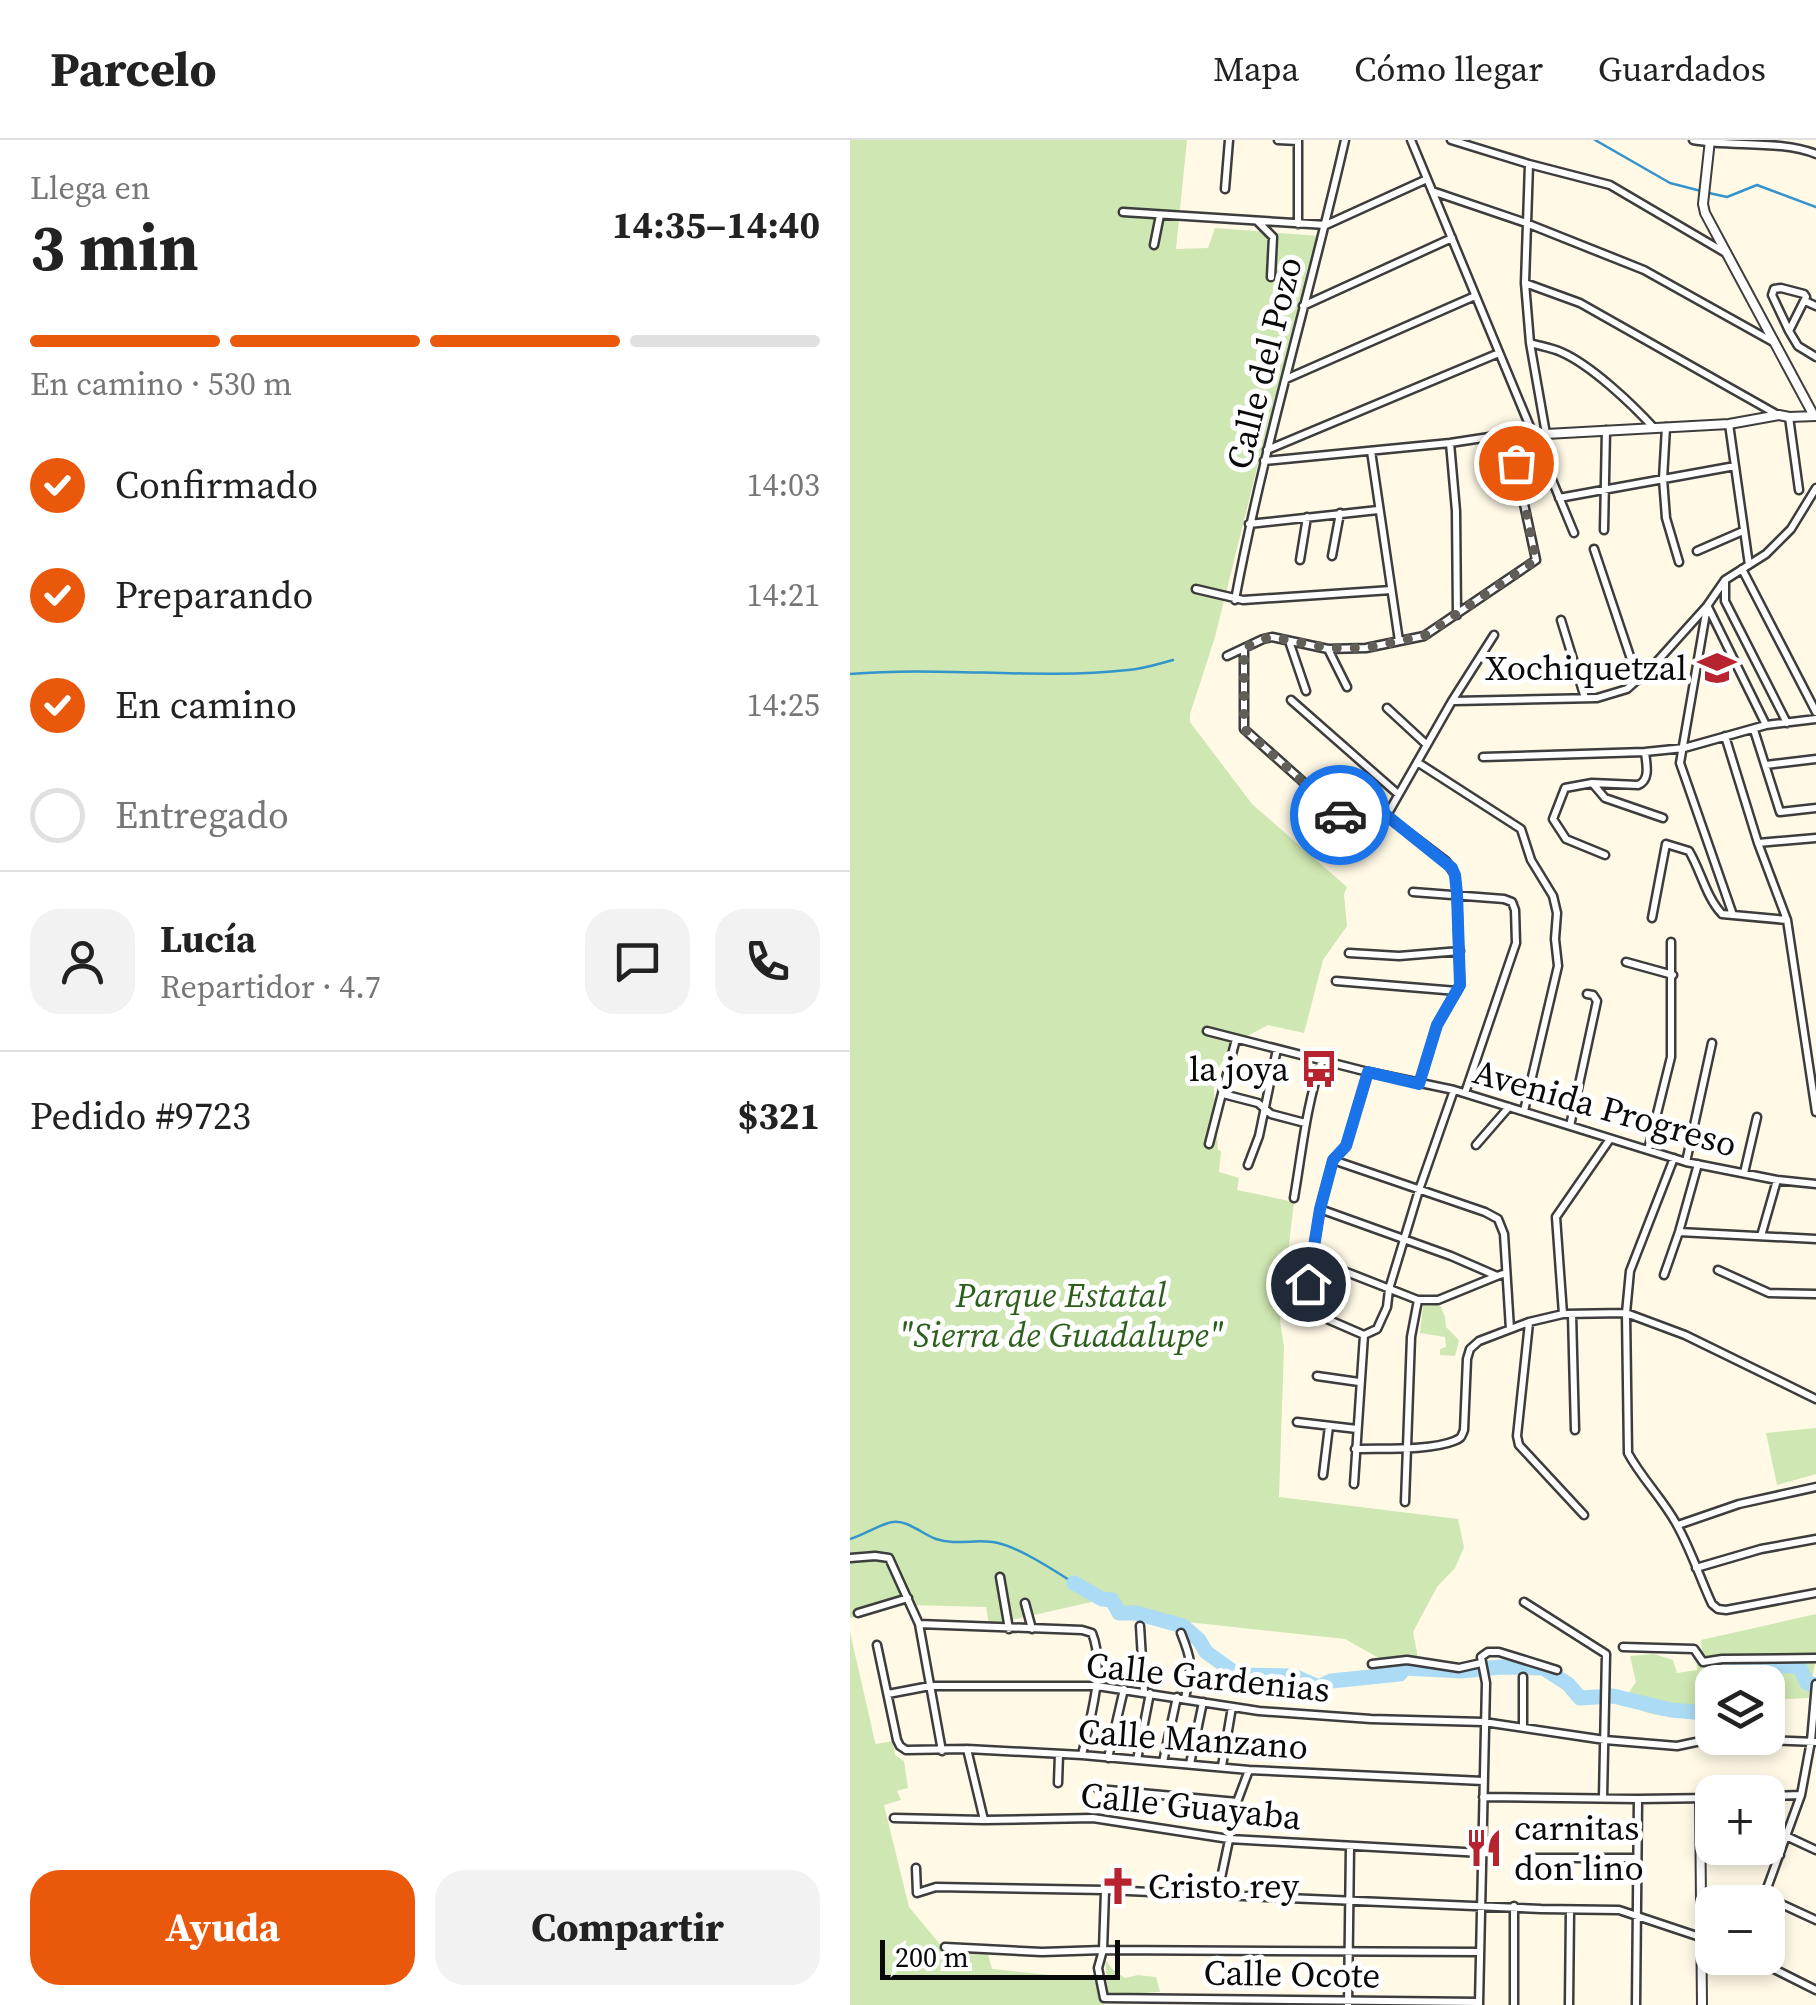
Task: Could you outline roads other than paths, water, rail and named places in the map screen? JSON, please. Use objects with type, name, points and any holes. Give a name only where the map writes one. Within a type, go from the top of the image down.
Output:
[{"type":"street","points":[[1225,189],[1229,140]]},
{"type":"street","points":[[1278,140],[1298,141],[1298,224]]},
{"type":"street","name":"Calle del Pozo","points":[[1235,600],[1249,524],[1345,140]]},
{"type":"street","points":[[1411,140],[1574,533]]},
{"type":"street","points":[[1453,140],[1610,185],[1726,252]]},
{"type":"street","points":[[1693,140],[1787,143],[1816,154]]},
{"type":"street","points":[[1710,142],[1704,213],[1815,416]]},
{"type":"street","points":[[1529,164],[1525,283],[1530,343],[1546,434]]},
{"type":"street","points":[[1122,212],[1326,225],[1427,178]]},
{"type":"street","points":[[1432,190],[1526,222],[1644,270],[1772,342]]},
{"type":"street","points":[[1154,245],[1160,214]]},
{"type":"street","points":[[1256,222],[1273,237],[1271,277]]},
{"type":"street","points":[[1303,306],[1452,238]]},
{"type":"street","points":[[1525,283],[1580,303],[1784,416],[1799,490]]},
{"type":"street","points":[[1789,331],[1806,297],[1774,289],[1772,294],[1789,331],[1798,346],[1816,356]]},
{"type":"street","points":[[1286,379],[1475,296]]},
{"type":"street","points":[[1804,301],[1816,306]]},
{"type":"street","points":[[1530,343],[1562,352],[1580,364],[1630,402],[1654,428]]},
{"type":"street","points":[[1267,450],[1499,353]]},
{"type":"street","points":[[1264,462],[1532,432],[1730,424],[1815,416]]},
{"type":"street","points":[[1484,758],[1684,748],[1766,725],[1816,716],[1745,567],[1730,424]]},
{"type":"street","points":[[1666,427],[1666,518],[1680,562]]},
{"type":"street","points":[[1604,530],[1606,430]]},
{"type":"street","points":[[1227,656],[1272,637],[1328,648],[1366,648],[1424,636],[1536,560],[1509,434]]},
{"type":"street","points":[[1450,443],[1456,512],[1456,616]]},
{"type":"street","points":[[1371,451],[1398,641]]},
{"type":"street","points":[[1559,498],[1735,466]]},
{"type":"street","points":[[1452,701],[1597,698],[1628,689],[1707,606],[1725,580],[1766,554],[1791,528],[1816,488]]},
{"type":"street","points":[[1249,524],[1378,510]]},
{"type":"street","points":[[1332,556],[1340,514]]},
{"type":"street","points":[[1300,560],[1308,518]]},
{"type":"street","points":[[1697,552],[1743,531]]},
{"type":"street","points":[[1594,549],[1638,680]]},
{"type":"street","points":[[1725,580],[1725,601],[1786,722]]},
{"type":"street","points":[[1196,588],[1235,600],[1390,590]]},
{"type":"street","points":[[1707,606],[1766,725]]},
{"type":"street","points":[[1707,606],[1680,763],[1733,916]]},
{"type":"street","points":[[1561,620],[1584,698]]},
{"type":"street","points":[[1244,648],[1244,729],[1357,830],[1370,829],[1386,815],[1494,635]]},
{"type":"street","points":[[1289,641],[1306,691]]},
{"type":"street","points":[[1328,648],[1347,687]]},
{"type":"street","points":[[1291,700],[1398,794]]},
{"type":"street","points":[[1387,708],[1427,745]]},
{"type":"street","points":[[1754,730],[1780,812],[1816,808]]},
{"type":"street","points":[[1726,736],[1758,843],[1787,920],[1816,1112]]},
{"type":"street","points":[[1606,855],[1566,839],[1553,819],[1565,788],[1643,782],[1645,752]]},
{"type":"street","points":[[1766,766],[1816,758]]},
{"type":"street","points":[[1417,762],[1521,830],[1531,860],[1558,913],[1558,966],[1524,1112]]},
{"type":"street","points":[[1592,783],[1605,798],[1663,818]]},
{"type":"street","points":[[1618,803],[1621,784]]},
{"type":"street","points":[[1386,815],[1446,861],[1455,875],[1460,951],[1458,991],[1437,1025],[1419,1084]]},
{"type":"street","points":[[1758,843],[1816,838]]},
{"type":"street","points":[[1652,918],[1666,844],[1689,851],[1722,914],[1787,920]]},
{"type":"street","points":[[1413,892],[1504,899],[1512,902],[1515,910],[1516,943],[1464,1093]]},
{"type":"street","points":[[1648,1150],[1672,1058],[1671,942]]},
{"type":"street","points":[[1349,953],[1399,956],[1460,951]]},
{"type":"street","points":[[1626,962],[1673,975]]},
{"type":"street","points":[[1336,981],[1458,991]]},
{"type":"street","points":[[1570,1126],[1596,1001],[1587,994]]},
{"type":"street","name":"Avenida Progreso","points":[[1207,1031],[1454,1090],[1686,1162],[1816,1184]]},
{"type":"street","points":[[1209,1144],[1236,1039]]},
{"type":"street","points":[[1686,1162],[1712,1043]]},
{"type":"street","points":[[1248,1165],[1259,1136],[1278,1049]]},
{"type":"street","points":[[1294,1198],[1312,1088],[1322,1060]]},
{"type":"street","points":[[1304,1309],[1320,1209],[1333,1160],[1346,1146],[1368,1072]]},
{"type":"street","points":[[1278,1303],[1304,1309],[1364,1334],[1378,1329],[1419,1190],[1454,1090]]},
{"type":"street","points":[[1223,1094],[1258,1103],[1272,1114],[1305,1123]]},
{"type":"street","points":[[1476,1145],[1508,1107]]},
{"type":"street","points":[[1744,1174],[1757,1117]]},
{"type":"street","points":[[1575,1430],[1556,1217],[1610,1139]]},
{"type":"street","points":[[1674,1158],[1630,1271],[1626,1313],[1628,1454],[1678,1525],[1712,1604],[1718,1609],[1816,1592]]},
{"type":"street","points":[[1333,1160],[1498,1219],[1504,1234],[1510,1329]]},
{"type":"street","points":[[1664,1275],[1698,1164]]},
{"type":"street","points":[[1760,1236],[1777,1180]]},
{"type":"street","points":[[1320,1209],[1496,1276]]},
{"type":"street","points":[[1679,1232],[1816,1239]]},
{"type":"street","points":[[1313,1258],[1418,1300],[1438,1300],[1506,1274]]},
{"type":"street","points":[[1718,1270],[1769,1293],[1812,1294]]},
{"type":"street","points":[[1405,1502],[1411,1337],[1418,1300]]},
{"type":"street","points":[[1356,1449],[1408,1448],[1456,1440],[1464,1430],[1470,1350],[1510,1329],[1567,1314],[1626,1313],[1685,1335],[1816,1399]]},
{"type":"street","points":[[1529,1322],[1519,1445],[1584,1516]]},
{"type":"street","points":[[1354,1484],[1364,1334]]},
{"type":"street","points":[[1316,1376],[1360,1382]]},
{"type":"street","points":[[1298,1422],[1356,1428]]},
{"type":"street","points":[[1323,1475],[1330,1426]]},
{"type":"street","points":[[1678,1525],[1739,1504],[1816,1488]]},
{"type":"street","points":[[1696,1568],[1760,1549],[1816,1539]]},
{"type":"street","points":[[850,1558],[889,1558],[919,1624],[942,1750]]},
{"type":"street","points":[[1000,1577],[1009,1629]]},
{"type":"street","points":[[858,1613],[908,1598]]},
{"type":"street","points":[[1524,1602],[1606,1654],[1603,1798]]},
{"type":"street","points":[[1025,1603],[1032,1629]]},
{"type":"street","points":[[919,1624],[1092,1633],[1097,1686],[1082,1755]]},
{"type":"street","points":[[1137,1760],[1147,1692],[1140,1626]]},
{"type":"street","points":[[1163,1762],[1192,1671],[1181,1633]]},
{"type":"street","points":[[877,1645],[888,1694]]},
{"type":"street","points":[[1623,1647],[1694,1649],[1703,1662],[1722,1658],[1816,1658]]},
{"type":"street","points":[[1479,2004],[1486,1683],[1481,1656],[1499,1652],[1558,1670]]},
{"type":"street","points":[[1372,1664],[1407,1660],[1459,1668],[1482,1666]]},
{"type":"street","points":[[1523,1677],[1523,1727]]},
{"type":"street","points":[[1785,1843],[1814,1741],[1816,1684]]},
{"type":"street","name":"Calle Gardenias","points":[[888,1694],[930,1686],[1097,1686],[1259,1711],[1484,1722],[1677,1746],[1715,1738],[1814,1741]]},
{"type":"street","points":[[1108,1758],[1124,1688]]},
{"type":"street","name":"Calle Manzano","points":[[888,1694],[900,1746],[906,1750],[1082,1755],[1250,1770],[1483,1782]]},
{"type":"street","points":[[1190,1764],[1204,1702]]},
{"type":"street","points":[[1222,1766],[1232,1706]]},
{"type":"street","points":[[968,1750],[984,1820]]},
{"type":"street","points":[[1058,1784],[1059,1754]]},
{"type":"street","points":[[1216,1897],[1237,1802],[1250,1770]]},
{"type":"street","points":[[1098,1789],[1237,1802]]},
{"type":"street","points":[[1785,1795],[1801,1794]]},
{"type":"street","points":[[1483,1797],[1695,1798]]},
{"type":"street","points":[[1636,2005],[1638,1800]]},
{"type":"street","name":"Calle Guayaba","points":[[894,1818],[1093,1818],[1229,1839],[1482,1853]]},
{"type":"street","points":[[1788,1836],[1816,1850]]},
{"type":"street","points":[[1348,2002],[1350,1846]]},
{"type":"street","points":[[1532,1858],[1638,1858]]},
{"type":"street","points":[[916,1868],[918,1893],[937,1887],[1105,1890],[1619,1910],[1695,1935]]},
{"type":"street","points":[[1103,1950],[1105,1890]]},
{"type":"street","points":[[1514,1906],[1514,2005]]},
{"type":"street","points":[[1785,1908],[1816,1920]]},
{"type":"street","points":[[1570,1910],[1570,2005]]},
{"type":"street","points":[[945,1948],[1042,1952],[1480,1952]]},
{"type":"street","name":"Calle Ocote","points":[[1103,1950],[1098,1968],[1104,1998],[1479,2004]]},
{"type":"street","points":[[1785,1974],[1816,1990]]},
{"type":"street","points":[[1702,1975],[1702,2005]]},
{"type":"waterway","points":[[1595,140],[1670,183],[1701,191]]},
{"type":"waterway","points":[[1709,193],[1727,197],[1757,185],[1816,207]]},
{"type":"waterway","points":[[850,674],[1093,673],[1139,669],[1173,660]]},
{"type":"waterway","points":[[850,1539],[899,1522],[944,1541],[1007,1546],[1074,1583]]},
{"type":"waterway","points":[[1074,1583],[1102,1599],[1112,1600],[1119,1613],[1136,1613],[1183,1626],[1206,1652],[1238,1675],[1294,1676],[1319,1687],[1331,1681],[1400,1674],[1404,1668],[1543,1668],[1568,1684],[1580,1698],[1613,1696],[1695,1712]]},
{"type":"waterway","points":[[1785,1666],[1799,1666],[1807,1683],[1816,1685]]},
{"type":"place","name":"Xochiquetzal","points":[[1717,668]]},
{"type":"place","name":"la joya","points":[[1319,1069]]},
{"type":"place","name":"carnitas don lino","points":[[1484,1848]]},
{"type":"place","name":"Cristo rey","points":[[1118,1886]]},
{"type":"park label","name":"Parque Estatal \"Sierra de Guadalupe\"","points":[[1061,1315]]}]
